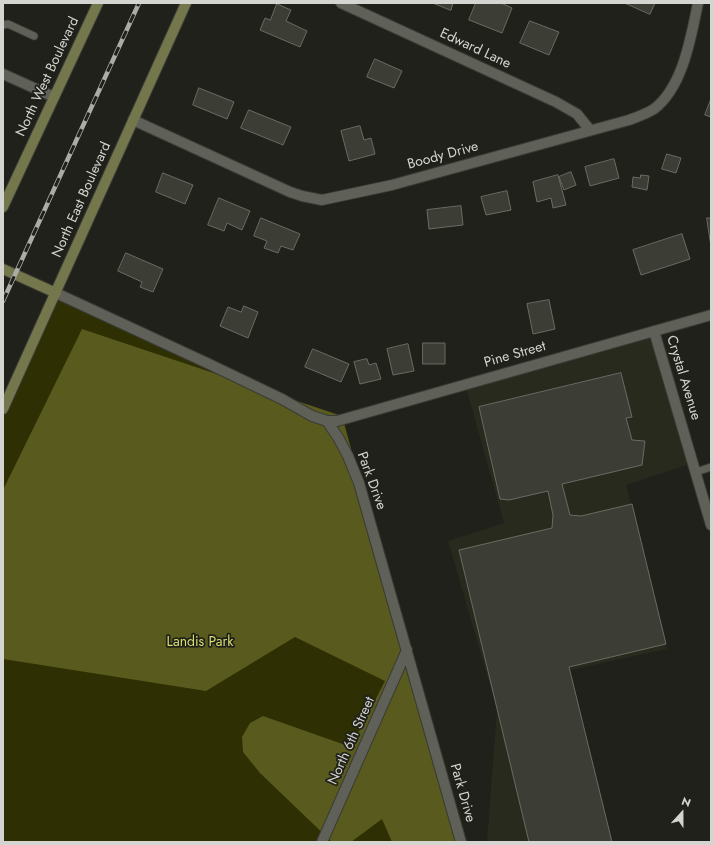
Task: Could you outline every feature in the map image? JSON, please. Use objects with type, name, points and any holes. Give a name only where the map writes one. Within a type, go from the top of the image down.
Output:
[{"type":"main road","name":"North West Boulevard","points":[[3,207],[98,3]]},
{"type":"main road","name":"North East Boulevard","points":[[3,409],[186,3]]},
{"type":"main road","points":[[3,269],[56,293]]},
{"type":"street","name":"Edward Lane","points":[[341,3],[556,102],[577,114],[590,130]]},
{"type":"street","name":"Boody Drive","points":[[133,120],[290,192],[322,200],[392,185],[629,120],[644,114],[664,100],[676,81],[688,48],[698,3]]},
{"type":"street","points":[[3,74],[54,97]]},
{"type":"street","points":[[56,293],[214,366],[282,399],[312,416],[327,421]]},
{"type":"street","name":"Pine Street","points":[[327,421],[336,421],[711,316]]},
{"type":"street","name":"Crystal Avenue","points":[[654,331],[711,525]]},
{"type":"street","name":"Park Drive","points":[[327,421],[348,456],[359,483],[461,842]]},
{"type":"street","name":"North 6th Street","points":[[322,842],[407,650]]},
{"type":"lane","points":[[3,25],[8,24],[34,36]]},
{"type":"lane","points":[[696,472],[711,467]]},
{"type":"shaded area","points":[[652,333],[690,464],[626,485],[667,649],[552,674],[601,842],[487,842],[497,709],[448,541],[504,523],[465,384]]},
{"type":"green space","name":"Landis Park","points":[[56,293],[282,399],[462,842],[3,842],[3,409]]},
{"type":"green space","name":"Landis Park","points":[[82,329],[342,416],[461,842],[392,842],[382,819],[351,842],[332,842],[260,773],[243,752],[242,737],[250,723],[263,716],[351,747],[385,681],[295,637],[206,691],[3,659],[3,490]]},
{"type":"building","points":[[433,3],[453,3],[451,10]]},
{"type":"building","points":[[476,3],[501,3],[512,8],[502,33],[469,20]]},
{"type":"building","points":[[625,3],[655,3],[650,14]]},
{"type":"building","points":[[277,4],[291,10],[286,21],[307,31],[300,47],[260,30],[265,18],[270,20]]},
{"type":"building","points":[[530,21],[559,32],[549,55],[520,43]]},
{"type":"building","points":[[375,59],[402,71],[394,88],[367,77]]},
{"type":"building","points":[[199,88],[234,102],[227,119],[193,105]]},
{"type":"building","points":[[711,99],[711,117],[705,115]]},
{"type":"building","points":[[249,110],[291,127],[283,145],[241,128]]},
{"type":"building","points":[[360,126],[364,140],[371,138],[375,154],[349,161],[341,131]]},
{"type":"building","points":[[667,154],[681,158],[676,173],[662,169]]},
{"type":"building","points":[[614,159],[619,178],[590,186],[585,167]]},
{"type":"building","points":[[571,172],[576,185],[564,190],[559,177]]},
{"type":"building","points":[[163,173],[193,185],[185,204],[156,192]]},
{"type":"building","points":[[558,175],[566,205],[553,208],[551,198],[537,202],[533,182]]},
{"type":"building","points":[[641,175],[649,176],[647,190],[632,187],[633,177],[640,178]]},
{"type":"building","points":[[507,191],[511,210],[486,215],[481,197]]},
{"type":"building","points":[[219,198],[250,211],[242,230],[227,223],[224,231],[208,225]]},
{"type":"building","points":[[461,206],[463,225],[429,229],[427,210]]},
{"type":"building","points":[[261,218],[300,234],[293,250],[281,246],[278,253],[264,248],[267,241],[254,236]]},
{"type":"building","points":[[707,218],[711,218],[711,246]]},
{"type":"building","points":[[682,234],[690,259],[641,275],[633,250]]},
{"type":"building","points":[[126,253],[163,269],[153,292],[140,287],[142,282],[118,271]]},
{"type":"building","points":[[549,300],[555,329],[533,334],[527,304]]},
{"type":"building","points":[[244,306],[258,312],[248,338],[220,326],[228,307],[241,312]]},
{"type":"building","points":[[423,343],[445,343],[445,364],[423,364]]},
{"type":"building","points":[[408,344],[414,371],[393,375],[387,349]]},
{"type":"building","points":[[313,349],[349,364],[341,382],[305,367]]},
{"type":"building","points":[[367,359],[369,365],[376,363],[381,379],[360,384],[354,362]]},
{"type":"building","points":[[621,373],[632,417],[626,418],[632,440],[645,441],[642,465],[562,484],[570,515],[581,516],[632,504],[666,644],[569,667],[612,842],[529,842],[459,550],[552,528],[553,515],[548,491],[509,500],[500,499],[479,407]]},
{"type":"railway","points":[[3,301],[139,3]]}]
